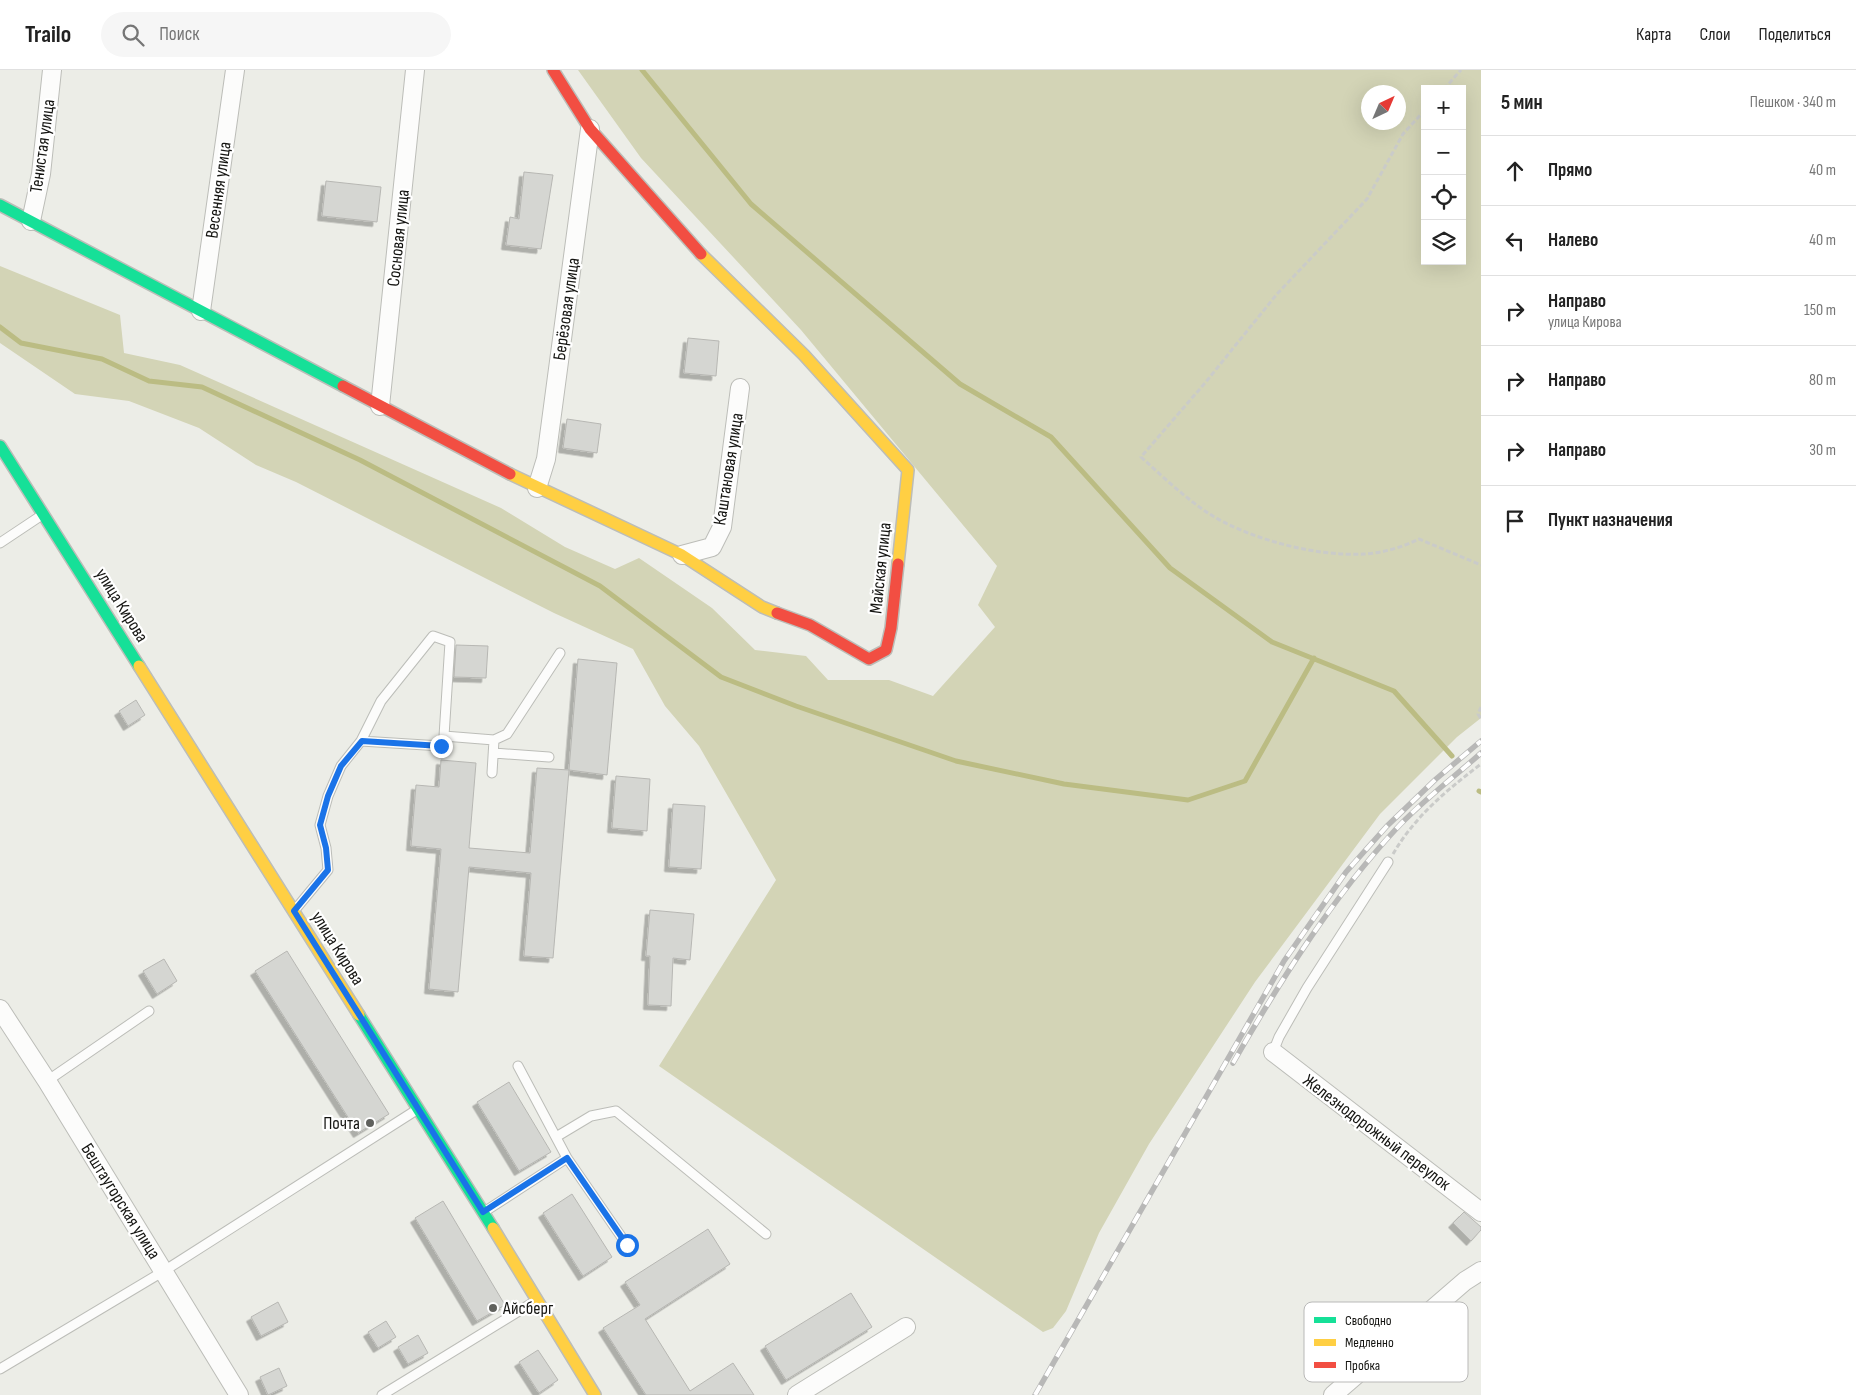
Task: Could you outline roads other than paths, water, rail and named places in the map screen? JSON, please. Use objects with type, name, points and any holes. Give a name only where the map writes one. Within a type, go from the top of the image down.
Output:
[{"type":"street","name":"Тенистая улица","points":[[31,221],[41,174],[52,70]]},
{"type":"street","name":"Весенняя улица","points":[[201,311],[235,70]]},
{"type":"street","name":"Сосновая улица","points":[[380,406],[415,70]]},
{"type":"street","points":[[554,70],[590,128]]},
{"type":"street","name":"Майская улица","points":[[590,128],[695,248],[804,354],[908,470],[892,628],[886,650],[869,659],[810,625],[762,607],[682,555]]},
{"type":"street","name":"Берёзовая улица","points":[[537,488],[546,459],[590,128]]},
{"type":"street","points":[[0,205],[537,488],[682,555]]},
{"type":"street","name":"Каштановая улица","points":[[682,555],[712,547],[722,528],[740,388]]},
{"type":"street","name":"улица Кирова","points":[[0,446],[538,1299],[595,1395]]},
{"type":"street","name":"Бештаугорская улица","points":[[0,1009],[47,1081],[239,1395]]},
{"type":"street","name":"Железнодорожный переулок","points":[[1273,1052],[1481,1212]]},
{"type":"street","points":[[1441,1302],[1465,1281],[1481,1271]]},
{"type":"street","points":[[797,1395],[906,1327]]},
{"type":"street","points":[[1334,1395],[1349,1382]]},
{"type":"lane","points":[[0,542],[44,514]]},
{"type":"lane","points":[[294,911],[328,870],[326,848],[320,825],[328,796],[341,766],[362,741],[381,701],[433,636],[450,642],[444,736],[441,746],[362,741]]},
{"type":"lane","points":[[444,736],[494,740],[507,734],[560,652]]},
{"type":"lane","points":[[492,773],[494,740]]},
{"type":"lane","points":[[494,753],[549,757]]},
{"type":"lane","points":[[1273,1052],[1279,1037],[1307,988],[1388,862]]},
{"type":"lane","points":[[47,1081],[149,1011]]},
{"type":"lane","points":[[518,1066],[567,1158],[627,1245]]},
{"type":"lane","points":[[0,1369],[164,1271],[418,1109]]},
{"type":"lane","points":[[556,1137],[591,1116],[616,1111],[766,1234]]},
{"type":"lane","points":[[483,1212],[567,1158]]},
{"type":"lane","points":[[382,1395],[538,1299]]},
{"type":"waterway","points":[[642,70],[751,204],[960,384],[1051,437],[1170,568],[1272,642],[1394,691],[1452,756]]},
{"type":"waterway","points":[[0,327],[21,343],[102,359],[149,381],[202,387],[360,460],[600,586],[721,677],[796,706],[956,761],[1064,784],[1188,800],[1245,781],[1314,658]]},
{"type":"railway","points":[[1035,1395],[1284,961],[1346,872],[1387,826],[1436,779],[1481,741]]},
{"type":"railway","points":[[1233,1063],[1288,971],[1350,883],[1406,819],[1481,753]]},
{"type":"place","name":"Почта","points":[[370,1123]]},
{"type":"place","name":"Айсберг","points":[[493,1308]]}]
